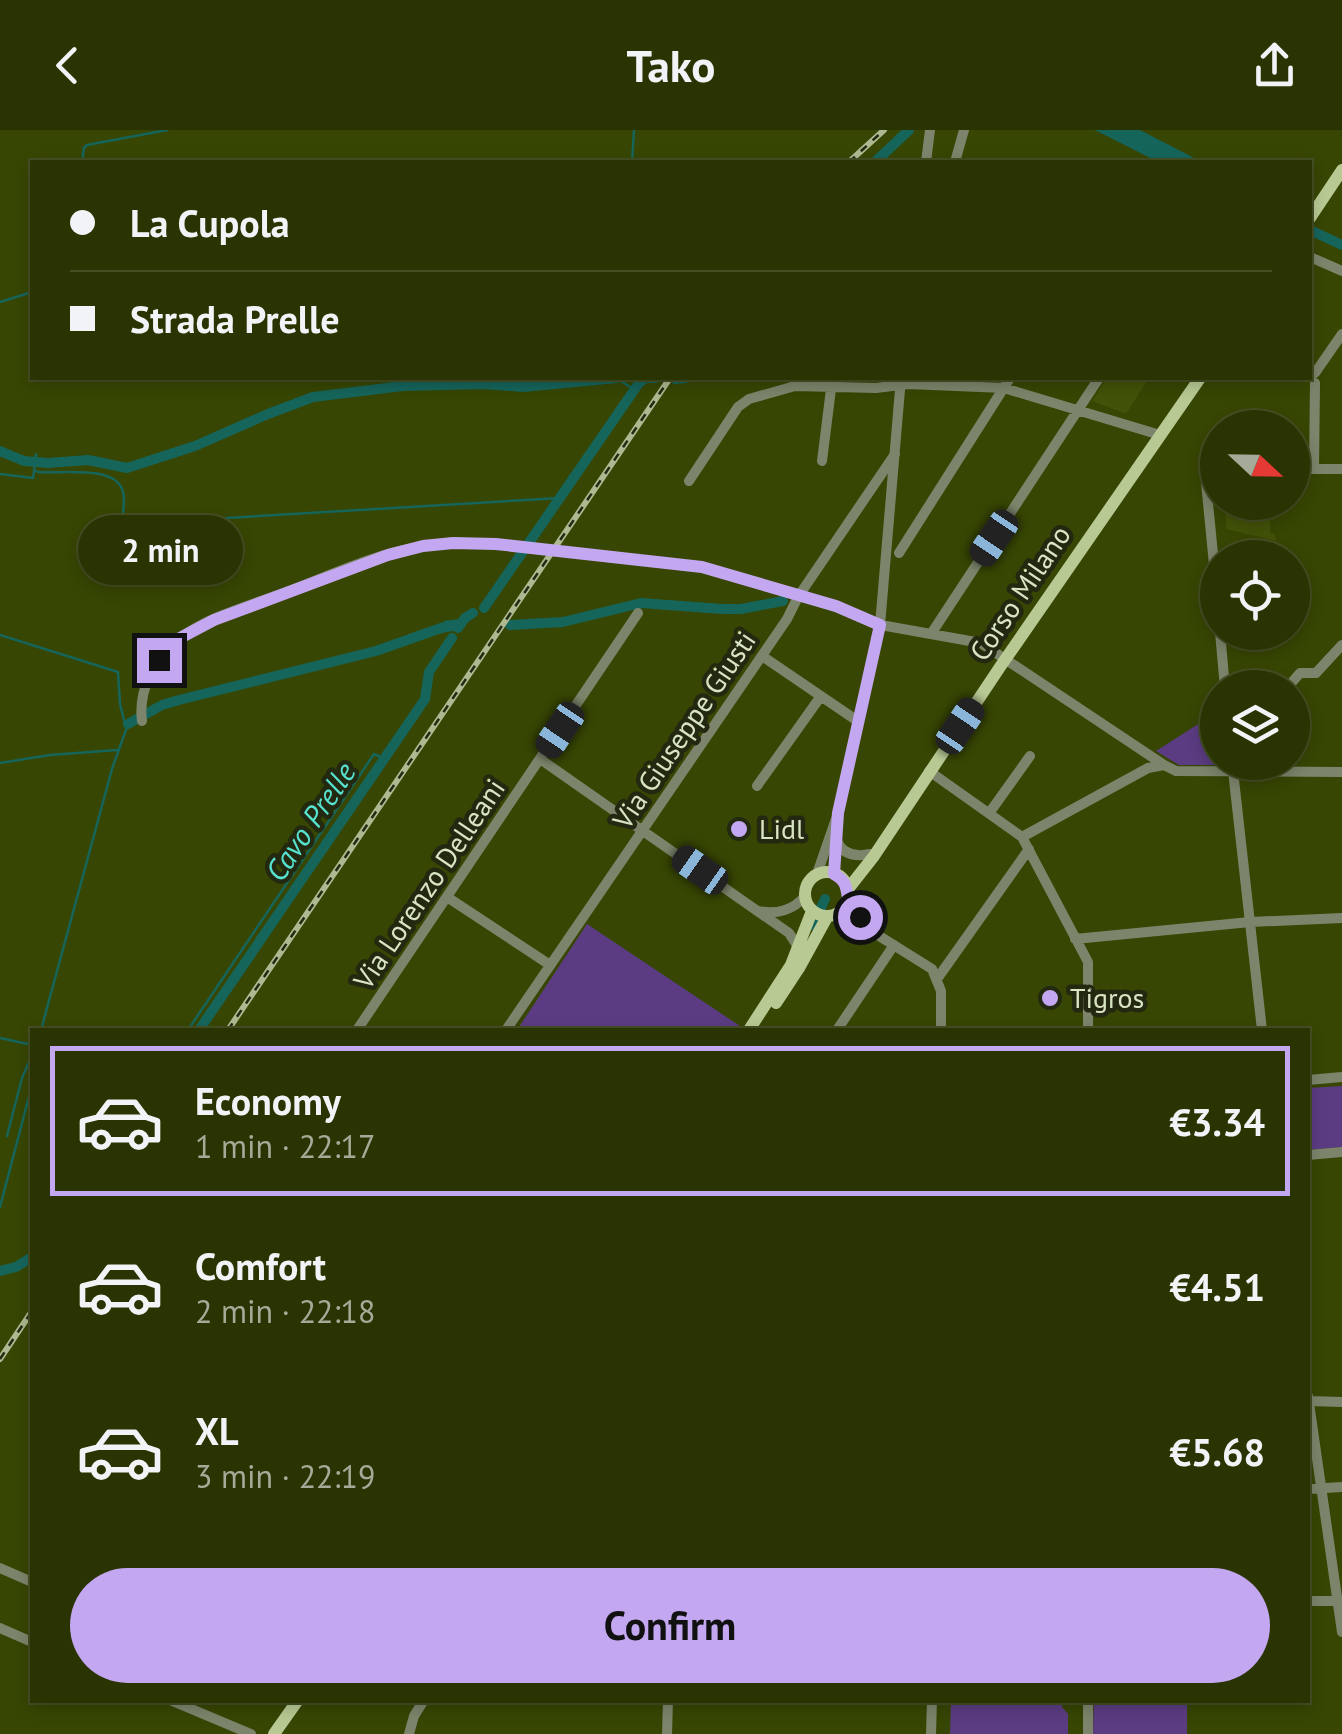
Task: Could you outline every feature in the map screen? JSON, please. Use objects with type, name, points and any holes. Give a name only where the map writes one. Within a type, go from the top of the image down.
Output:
[{"type":"main road","points":[[1312,212],[1342,170]]},
{"type":"main road","name":"Corso Milano","points":[[848,895],[1199,380]]},
{"type":"main road","name":"Corso Milano","points":[[833,866],[846,874],[885,839]]},
{"type":"main road","points":[[754,1028],[798,947],[811,932],[842,910],[848,895],[833,866],[807,884],[811,932],[800,968],[755,1028]]},
{"type":"main road","points":[[809,906],[831,916]]},
{"type":"main road","points":[[274,1734],[296,1703]]},
{"type":"street","points":[[926,160],[930,130]]},
{"type":"street","points":[[956,160],[964,130]]},
{"type":"street","points":[[1312,258],[1342,270]]},
{"type":"street","points":[[1314,469],[1315,378],[1342,334]]},
{"type":"street","points":[[931,634],[1098,380]]},
{"type":"street","points":[[688,480],[738,407],[795,381],[830,388],[891,388],[901,381],[1007,383],[1160,435]]},
{"type":"street","points":[[833,866],[838,813],[880,625],[901,381]]},
{"type":"street","points":[[899,553],[1007,383]]},
{"type":"street","points":[[822,461],[830,388]]},
{"type":"street","name":"Via Giuseppe Giusti","points":[[507,1028],[895,454]]},
{"type":"street","points":[[1310,469],[1342,469]]},
{"type":"street","points":[[142,718],[142,692],[159,660],[180,638],[214,620],[412,548],[453,543],[496,544],[702,567],[836,606],[880,625],[981,643],[1164,765],[1176,771],[1200,769]]},
{"type":"street","name":"Via Lorenzo Delleani","points":[[360,1028],[638,614]]},
{"type":"street","points":[[1310,672],[1316,672],[1342,644]]},
{"type":"street","points":[[762,656],[858,722]]},
{"type":"street","points":[[757,786],[821,696]]},
{"type":"street","points":[[990,812],[1030,756]]},
{"type":"street","points":[[540,759],[789,933],[798,947]]},
{"type":"street","points":[[1021,836],[1148,768],[1164,765]]},
{"type":"street","points":[[1310,770],[1342,772]]},
{"type":"street","points":[[930,771],[1021,836],[1088,962],[1088,1028]]},
{"type":"street","points":[[1234,780],[1262,1028]]},
{"type":"street","points":[[833,866],[838,813]]},
{"type":"street","points":[[836,838],[840,848],[849,854],[870,854]]},
{"type":"street","points":[[936,979],[1029,850]]},
{"type":"street","points":[[848,895],[856,914],[876,934],[932,969],[941,991],[942,1028]]},
{"type":"street","points":[[447,897],[550,965]]},
{"type":"street","points":[[760,913],[809,906]]},
{"type":"street","points":[[831,916],[876,934]]},
{"type":"street","points":[[1076,939],[1250,922],[1342,918]]},
{"type":"street","points":[[838,1028],[894,945]]},
{"type":"street","points":[[1310,1080],[1342,1077]]},
{"type":"street","points":[[1310,1154],[1342,1152]]},
{"type":"street","points":[[1310,1399],[1342,1402]]},
{"type":"street","points":[[1310,1412],[1342,1632]]},
{"type":"street","points":[[1310,1489],[1342,1487]]},
{"type":"street","points":[[0,1568],[30,1581]]},
{"type":"street","points":[[1310,1601],[1338,1601]]},
{"type":"street","points":[[0,1628],[30,1641]]},
{"type":"street","points":[[177,1703],[250,1734]]},
{"type":"street","points":[[409,1734],[422,1703]]},
{"type":"street","points":[[667,1734],[668,1703]]},
{"type":"street","points":[[931,1734],[932,1703]]},
{"type":"street","points":[[1088,1703],[1088,1734]]},
{"type":"shaded area","points":[[1106,380],[1148,380],[1126,414],[1092,401]]},
{"type":"shaded area","points":[[1226,520],[1270,520],[1270,533],[1275,534],[1276,540],[1272,540],[1226,529]]},
{"type":"shaded area","points":[[1200,723],[1200,765],[1179,765],[1156,751]]},
{"type":"shaded area","points":[[587,924],[743,1028],[518,1028]]},
{"type":"shaded area","points":[[1342,1086],[1342,1147],[1310,1150],[1310,1088]]},
{"type":"shaded area","points":[[951,1703],[1062,1703],[1068,1714],[1068,1734],[950,1734]]},
{"type":"shaded area","points":[[1094,1703],[1187,1703],[1187,1734],[1093,1734]]},
{"type":"water","points":[[1095,130],[1140,130],[1198,160],[1154,160]]},
{"type":"waterway","points":[[82,160],[87,145],[167,130]]},
{"type":"waterway","points":[[632,160],[634,130]]},
{"type":"waterway","name":"Cavo Prelle","points":[[877,160],[909,130]]},
{"type":"waterway","points":[[1312,231],[1342,245]]},
{"type":"waterway","points":[[0,302],[30,293]]},
{"type":"waterway","points":[[0,451],[24,461],[88,460],[127,468],[195,446],[313,397],[403,386],[523,387],[596,380]]},
{"type":"waterway","points":[[619,380],[635,390]]},
{"type":"waterway","name":"Cavo Prelle","points":[[484,608],[643,380]]},
{"type":"waterway","points":[[36,454],[34,470],[38,472],[85,472],[117,481],[123,493],[122,521],[126,524],[560,498]]},
{"type":"waterway","points":[[0,474],[33,478],[34,472]]},
{"type":"waterway","points":[[510,625],[563,622],[641,603],[741,609],[783,601]]},
{"type":"waterway","name":"Cavo Prelle","points":[[458,628],[473,613]]},
{"type":"waterway","points":[[441,628],[445,622],[462,620]]},
{"type":"waterway","points":[[128,724],[162,705],[376,651],[453,626]]},
{"type":"waterway","points":[[0,635],[118,672],[120,704],[128,724],[112,769],[42,1028]]},
{"type":"waterway","name":"Cavo Prelle","points":[[200,1028],[425,699],[429,672],[452,638]]},
{"type":"waterway","points":[[0,763],[117,750]]},
{"type":"waterway","points":[[189,1028],[374,754],[385,759]]},
{"type":"waterway","points":[[813,925],[825,899]]},
{"type":"waterway","points":[[0,1038],[30,1045]]},
{"type":"waterway","points":[[7,1136],[30,1060]]},
{"type":"waterway","points":[[0,1207],[30,1093]]},
{"type":"waterway","points":[[0,1271],[30,1258]]},
{"type":"railway","points":[[851,160],[884,130]]},
{"type":"railway","points":[[229,1028],[669,380]]},
{"type":"railway","points":[[0,1359],[30,1314]]},
{"type":"place","name":"Lidl","points":[[739,829]]},
{"type":"place","name":"Tigros","points":[[1050,998]]},
{"type":"route","points":[[159,660],[180,638],[214,620],[388,555],[453,543],[496,544],[702,567],[836,606],[880,625],[838,813],[834,874],[844,881],[848,901],[860,917]]}]
